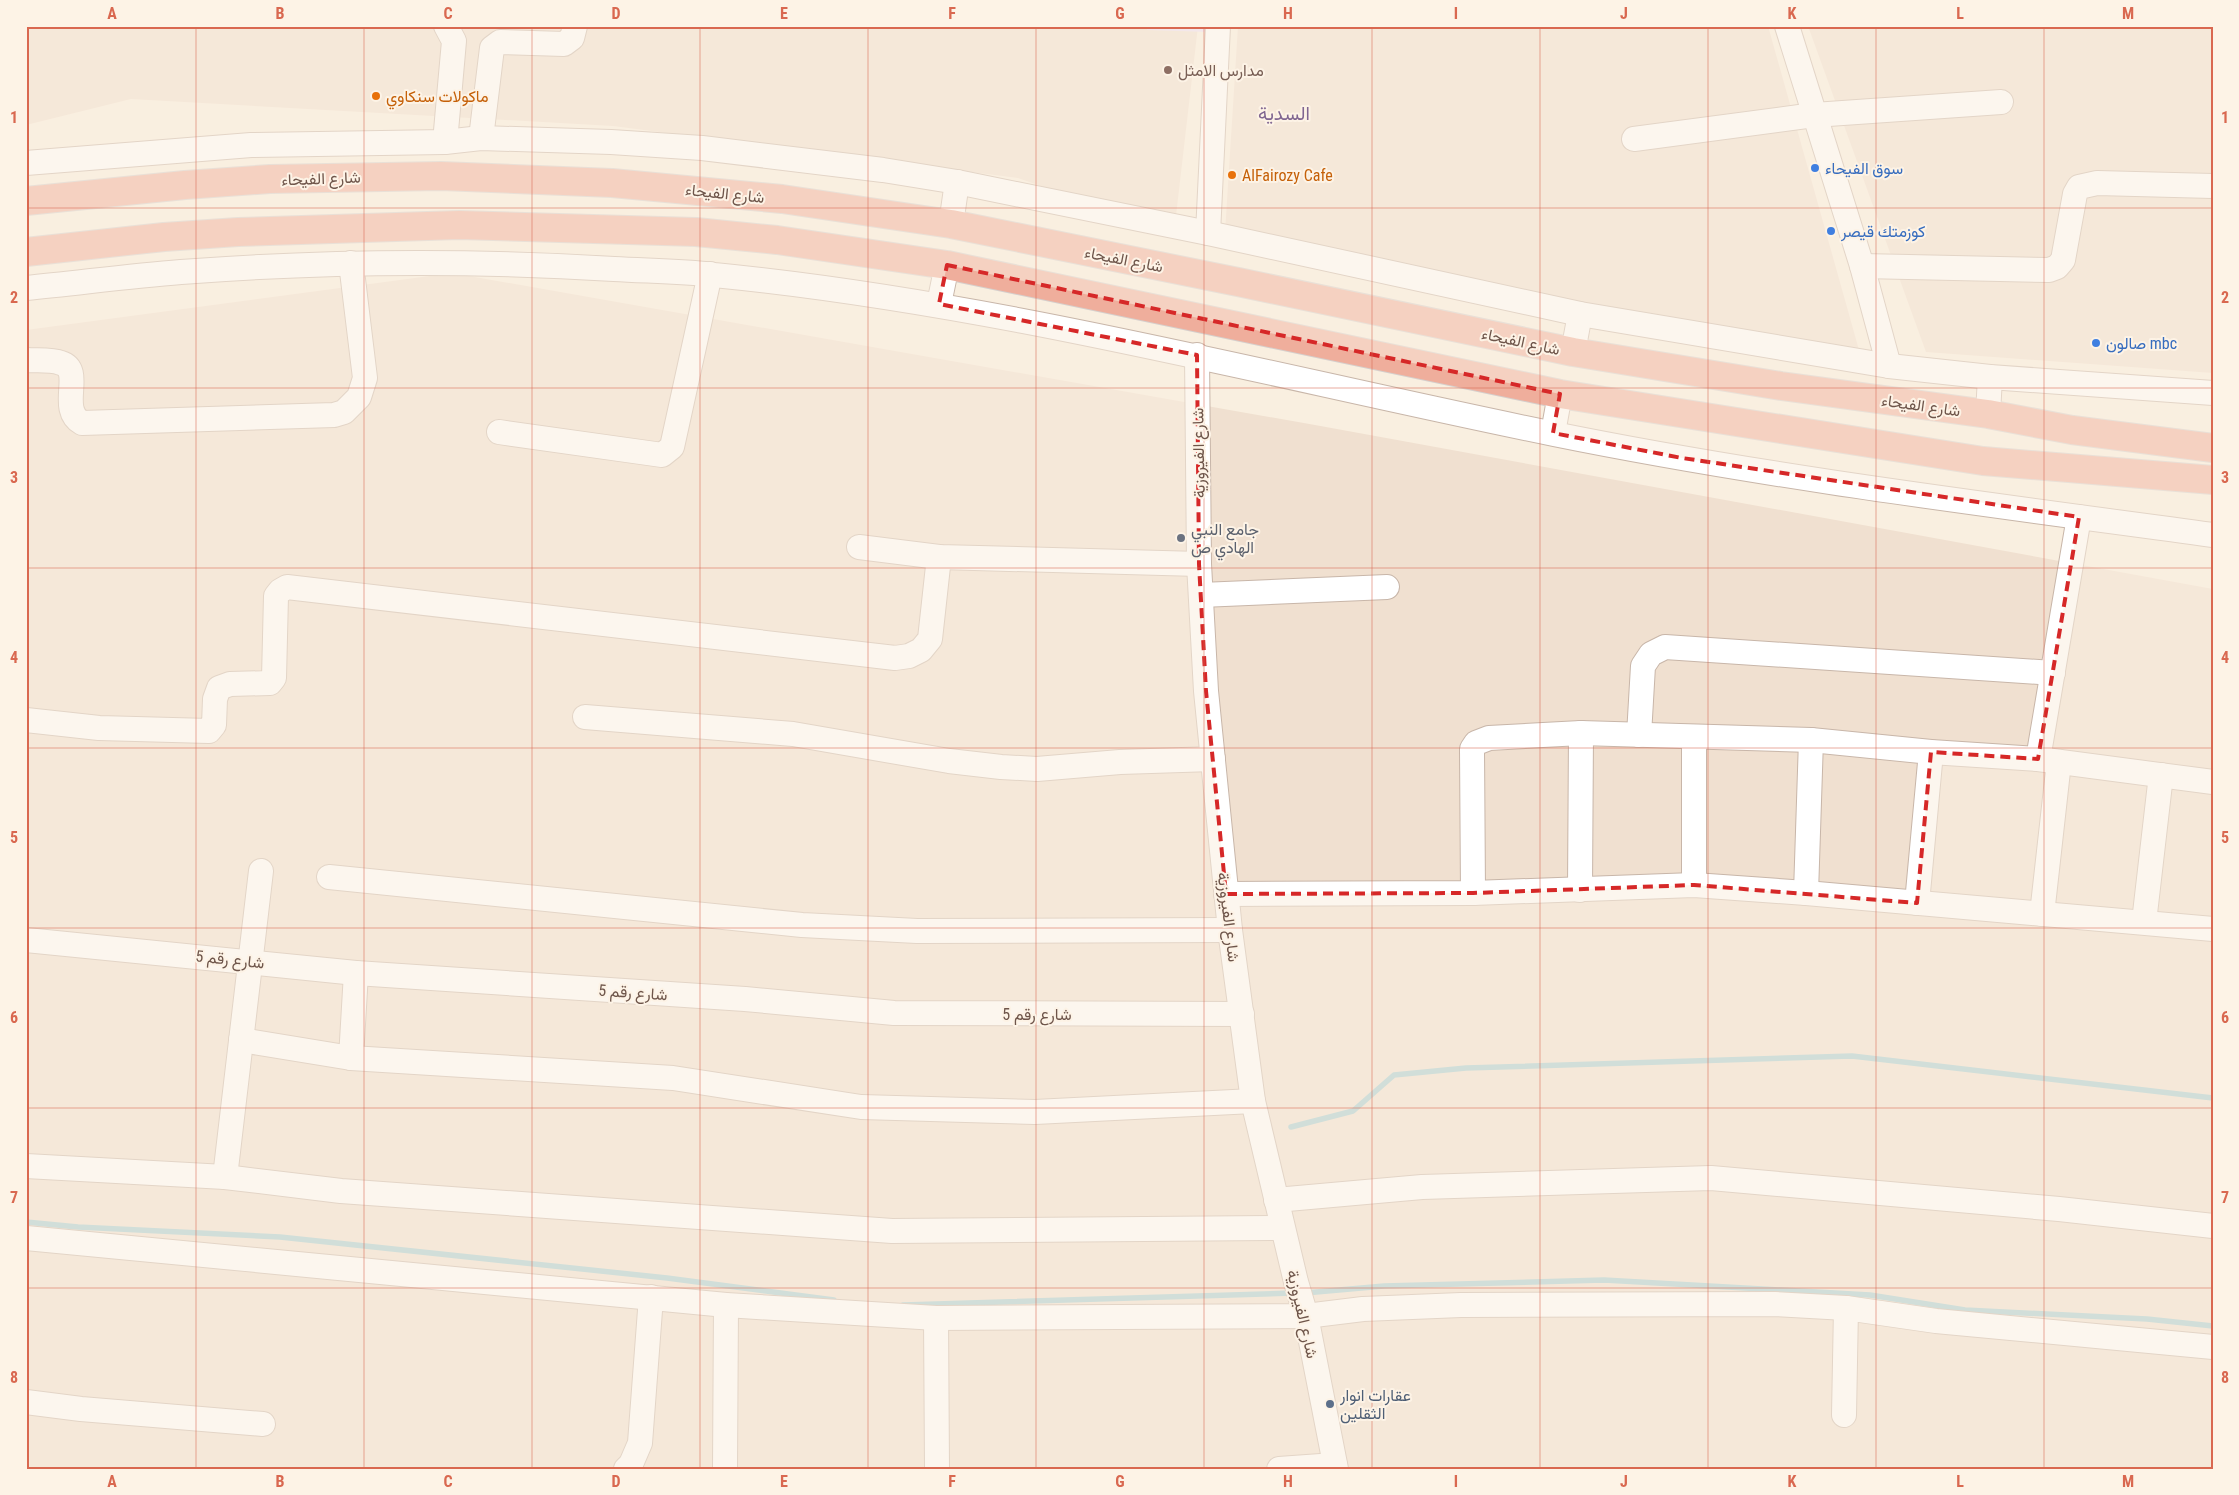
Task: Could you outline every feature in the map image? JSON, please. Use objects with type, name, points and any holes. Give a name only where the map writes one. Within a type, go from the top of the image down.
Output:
[{"type":"highway","name":"شارع الفيحاء","points":[[26,201],[185,184],[270,179],[356,177],[508,178],[612,183],[697,190],[858,209],[951,224],[1573,352],[1782,386],[1988,414],[2072,430],[2213,448]]},
{"type":"highway","points":[[26,252],[164,237],[238,232],[458,225],[696,232],[777,240],[946,265],[1560,394],[1982,461],[2213,480]]},
{"type":"highway","points":[[1229,324],[1238,282]]},
{"type":"street","points":[[445,142],[454,41],[446,26]]},
{"type":"street","points":[[481,138],[492,48],[495,44],[500,42],[564,44],[572,38],[575,26]]},
{"type":"street","points":[[1208,233],[1218,26]]},
{"type":"street","points":[[1788,26],[1862,266],[1889,366]]},
{"type":"street","points":[[1634,139],[1814,115],[2001,102]]},
{"type":"street","points":[[26,163],[251,145],[445,142],[481,138],[611,142],[702,148],[883,170],[957,182],[1208,233],[1580,314],[1889,366],[1990,377],[2213,394]]},
{"type":"street","points":[[951,224],[957,182]]},
{"type":"street","points":[[1862,266],[2049,270],[2057,267],[2063,260],[2075,194],[2079,187],[2097,183],[2213,186]]},
{"type":"street","points":[[26,360],[63,363],[68,367],[72,374],[72,413],[82,423],[334,416],[344,412],[359,397],[365,378],[351,263]]},
{"type":"street","points":[[26,288],[177,272],[351,263],[526,264],[710,274],[939,304],[1197,355],[1553,433],[1682,458],[2213,535]]},
{"type":"street","points":[[939,304],[946,265]]},
{"type":"street","points":[[499,432],[662,455],[668,452],[672,447],[710,274]]},
{"type":"street","points":[[1573,352],[1580,314]]},
{"type":"street","name":"شارع الفيروزية","points":[[1197,355],[1199,564],[1206,692],[1230,930],[1253,1101],[1301,1301],[1336,1467]]},
{"type":"street","points":[[1988,414],[1990,377]]},
{"type":"street","points":[[1553,433],[1560,394]]},
{"type":"street","points":[[2042,914],[2053,673],[2079,517]]},
{"type":"street","points":[[859,547],[939,556],[1199,564]]},
{"type":"street","points":[[26,720],[99,728],[209,731],[214,725],[215,699],[219,688],[230,684],[266,684],[273,681],[276,596],[280,590],[287,587],[894,658],[909,656],[922,650],[930,639],[939,556]]},
{"type":"street","points":[[1201,595],[1387,587]]},
{"type":"street","points":[[1639,735],[1643,666],[1652,654],[1665,647],[2053,673]]},
{"type":"street","points":[[585,717],[793,734],[931,758],[1001,767],[1047,769],[1120,762],[1213,759]]},
{"type":"street","points":[[1580,890],[1581,733]]},
{"type":"street","points":[[1473,893],[1472,749],[1476,743],[1489,738],[1581,733],[1811,740],[1931,752],[2048,760],[2213,782]]},
{"type":"street","points":[[1694,736],[1694,885]]},
{"type":"street","points":[[1806,893],[1811,740]]},
{"type":"street","points":[[1917,903],[1931,752]]},
{"type":"street","points":[[2144,922],[2161,775]]},
{"type":"street","points":[[225,1177],[261,871]]},
{"type":"street","points":[[329,877],[802,925],[917,931],[1230,930]]},
{"type":"street","points":[[1226,894],[1473,893],[1694,885],[2144,922],[2213,930]]},
{"type":"street","name":"شارع رقم 5","points":[[26,940],[356,973],[735,999],[894,1013],[1242,1014]]},
{"type":"street","points":[[351,1058],[356,973]]},
{"type":"street","points":[[241,1040],[351,1058],[673,1078],[861,1107],[1035,1112],[1253,1101]]},
{"type":"street","points":[[26,1166],[225,1177],[341,1192],[892,1231],[1282,1228]]},
{"type":"street","points":[[1276,1200],[1422,1187],[1711,1178],[2059,1209],[2213,1226]]},
{"type":"street","points":[[26,1238],[726,1305],[936,1318],[1301,1301],[1363,1308],[1461,1305],[1776,1304],[1846,1308],[1936,1321],[2213,1347]]},
{"type":"street","points":[[626,1469],[631,1464],[640,1443],[650,1297]]},
{"type":"street","points":[[725,1469],[726,1305]]},
{"type":"street","points":[[1844,1415],[1846,1308]]},
{"type":"street","points":[[936,1318],[937,1469]]},
{"type":"street","points":[[26,1402],[81,1409],[263,1424]]},
{"type":"street","points":[[1279,1469],[1336,1467]]},
{"type":"highlighted area","points":[[947,265],[1560,394],[1553,433],[1682,458],[2079,517],[2038,759],[1931,752],[1917,903],[1694,885],[1473,893],[1226,894],[1206,691],[1199,564],[1197,355],[939,304]]},
{"type":"shaded area","points":[[26,26],[1198,26],[1174,233],[1018,178],[613,126],[131,99],[26,125]]},
{"type":"shaded area","points":[[1147,26],[1208,26],[1208,32],[1147,30]]},
{"type":"shaded area","points":[[1238,26],[1768,26],[1859,350],[1592,319],[1225,233]]},
{"type":"shaded area","points":[[1808,26],[2213,26],[2213,373],[1926,352]]},
{"type":"shaded area","points":[[452,273],[1315,425],[2213,589],[2213,1469],[26,1469],[26,330]]},
{"type":"waterway","points":[[1291,1127],[1353,1111],[1394,1075],[1466,1068],[1852,1056],[2213,1098]]},
{"type":"waterway","points":[[26,1222],[78,1227],[280,1237],[667,1278],[834,1300]]},
{"type":"waterway","points":[[1305,1293],[1384,1286],[1604,1280],[1870,1295],[1965,1310],[2147,1319],[2213,1326]]},
{"type":"waterway","points":[[903,1305],[1293,1293]]},
{"type":"place","name":"مدارس الامثل","points":[[1168,70]]},
{"type":"place","name":"ماكولات سنكاوي","points":[[376,96]]},
{"type":"place","name":"سوق الفيحاء","points":[[1815,168]]},
{"type":"place","name":"AlFairozy Cafe","points":[[1232,175]]},
{"type":"place","name":"كوزمتك قيصر","points":[[1831,231]]},
{"type":"place","name":"صالون mbc","points":[[2096,343]]},
{"type":"place","name":"جامع النبي الهادي ص","points":[[1181,538]]},
{"type":"place","name":"عقارات انوار الثقلين","points":[[1330,1404]]},
{"type":"district","name":"السدية","points":[[1284,113]]}]
